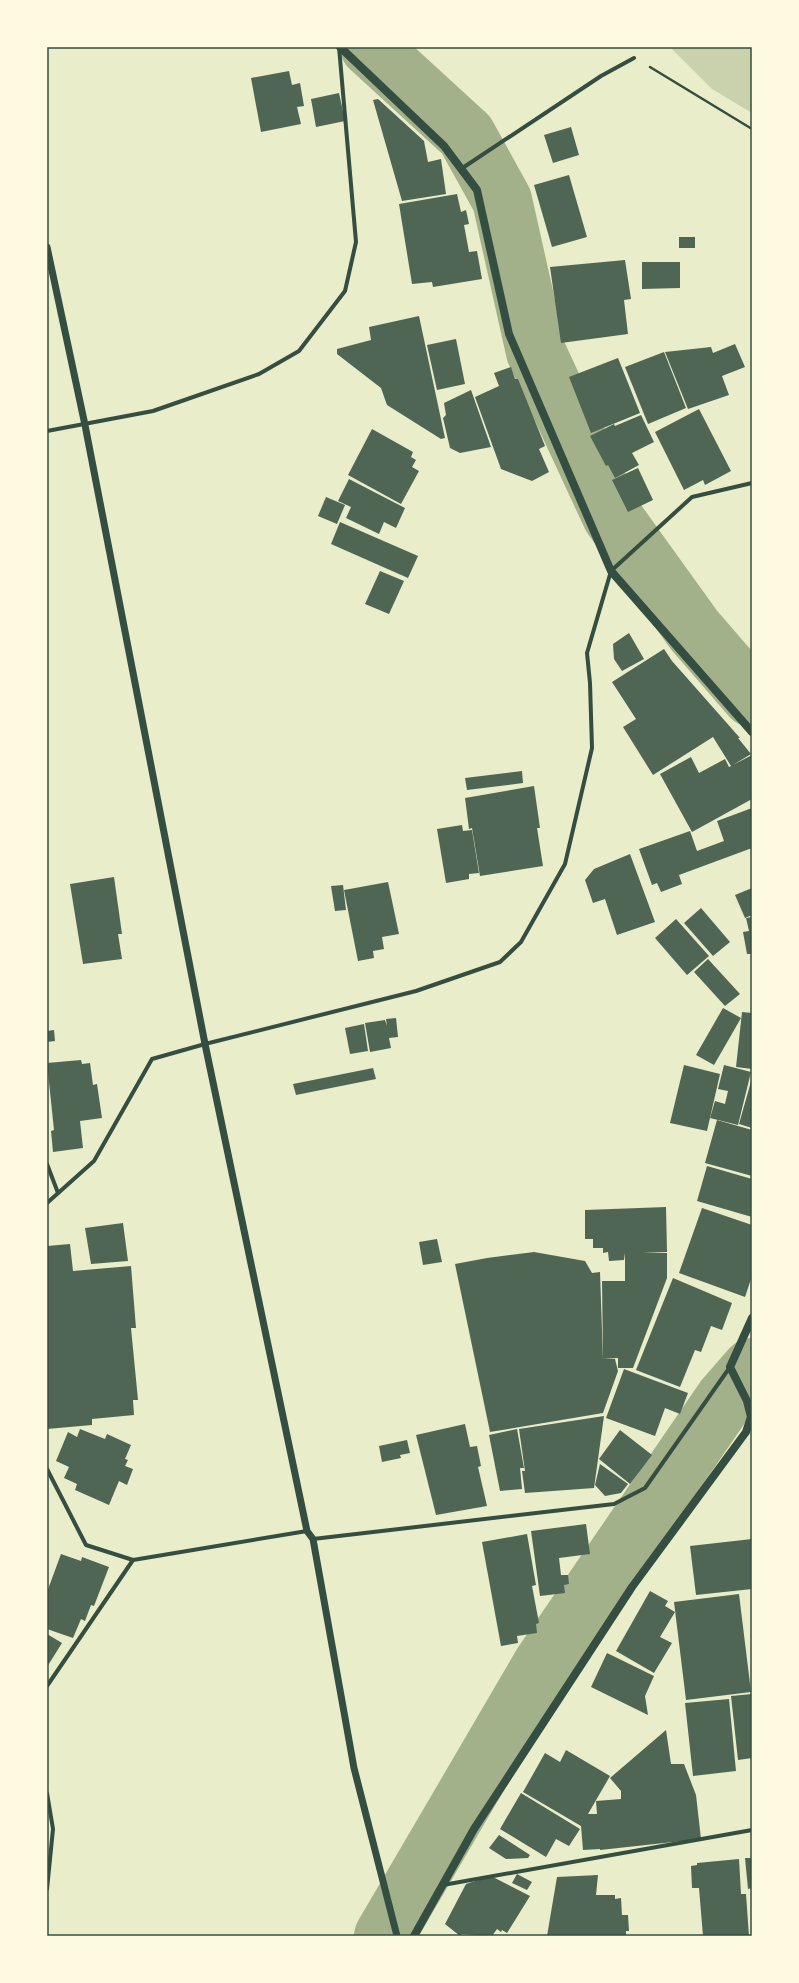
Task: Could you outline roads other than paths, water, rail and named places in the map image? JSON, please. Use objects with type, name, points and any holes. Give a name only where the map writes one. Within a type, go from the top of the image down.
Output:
[{"type":"main road","points":[[340,47],[444,146],[477,190],[509,334],[611,571],[752,732]]},
{"type":"main road","points":[[414,1936],[474,1829],[632,1586],[749,1434],[751,1418],[747,1401],[733,1376],[730,1367],[752,1318]]},
{"type":"street","points":[[47,431],[153,411],[259,374],[299,351],[345,291],[356,242],[340,47]]},
{"type":"street","points":[[461,169],[601,76],[634,58]]},
{"type":"street","points":[[47,247],[85,425],[205,1044],[307,1531],[313,1538],[354,1768],[397,1936]]},
{"type":"street","points":[[47,1203],[94,1161],[152,1059],[205,1044],[416,991],[500,962],[521,942],[565,864],[592,748],[590,683],[587,654],[611,571],[692,497],[752,483]]},
{"type":"street","points":[[47,1164],[58,1193]]},
{"type":"street","points":[[313,1538],[614,1504],[644,1488],[730,1367]]},
{"type":"street","points":[[47,1469],[86,1545],[132,1560],[307,1531]]},
{"type":"street","points":[[47,1686],[132,1560]]},
{"type":"street","points":[[47,1793],[53,1829],[47,1889]]},
{"type":"street","points":[[443,1885],[752,1830]]},
{"type":"waterway","points":[[370,47],[466,135],[502,200],[536,352],[612,516],[694,630],[752,697]]},
{"type":"waterway","points":[[384,1936],[543,1664],[725,1399],[752,1368]]}]
